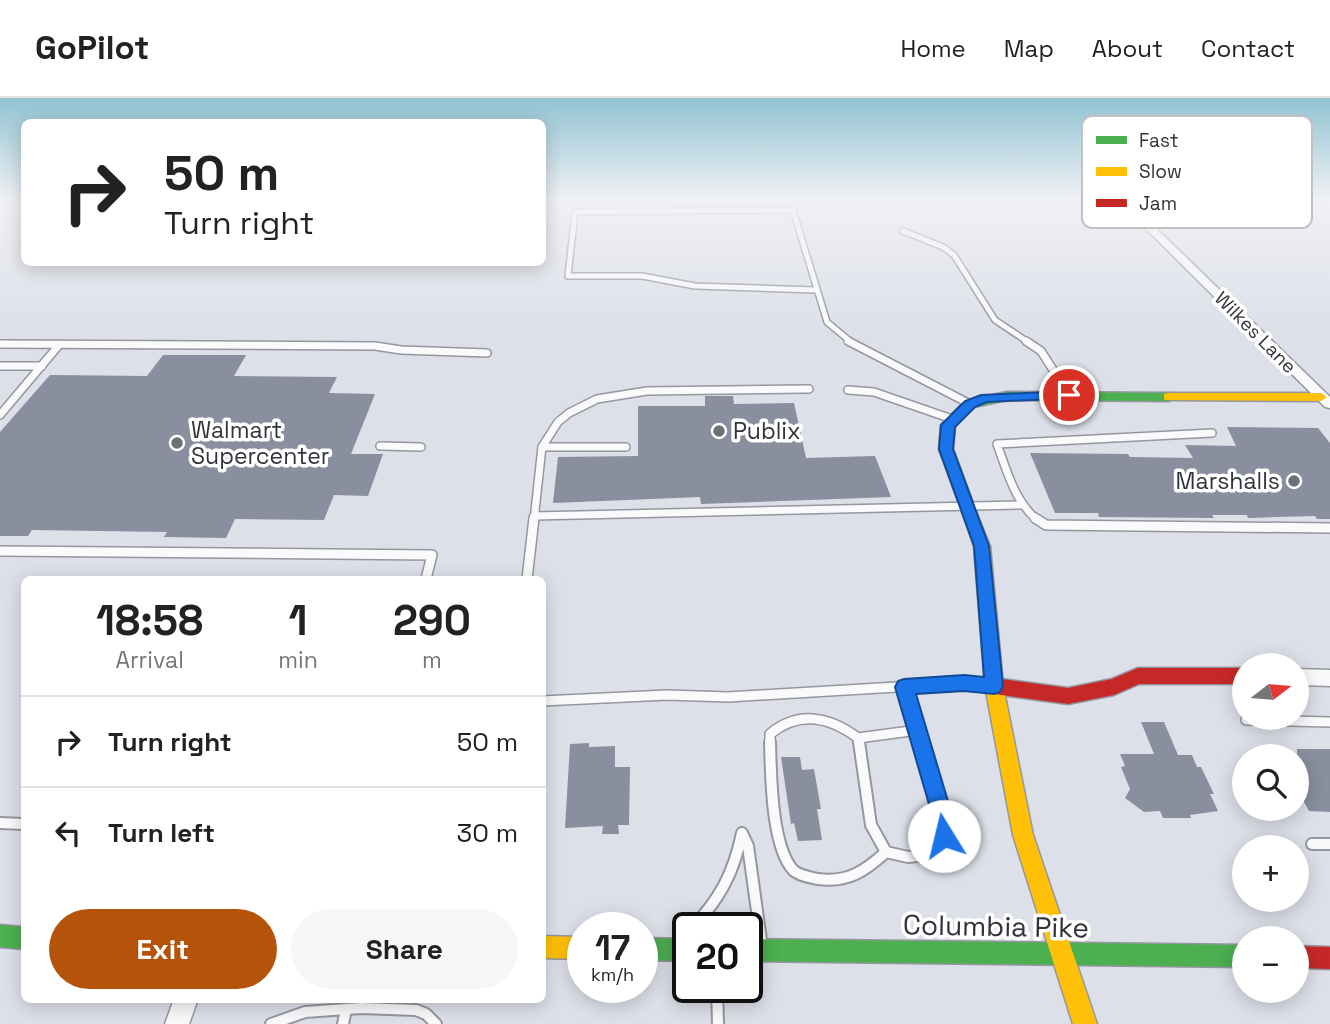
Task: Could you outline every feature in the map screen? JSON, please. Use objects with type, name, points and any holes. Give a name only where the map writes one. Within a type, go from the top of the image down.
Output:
[{"type":"street","name":"Wilkes Lane","points":[[1167,244],[1326,401]]},
{"type":"street","points":[[1085,1024],[1023,835],[994,686],[982,546],[946,449],[948,425],[970,404],[1007,396],[1326,401]]},
{"type":"street","points":[[994,686],[1068,696],[1114,687],[1138,676],[1232,676]]},
{"type":"street","points":[[1309,677],[1330,678]]},
{"type":"street","points":[[0,936],[21,938]]},
{"type":"street","points":[[546,947],[567,948]]},
{"type":"street","points":[[658,950],[669,950]]},
{"type":"street","name":"Columbia Pike","points":[[763,950],[1232,956]]},
{"type":"street","points":[[1309,957],[1330,958]]},
{"type":"street","points":[[177,1024],[185,1003]]},
{"type":"lane","points":[[571,244],[568,276],[642,276],[695,286],[815,290]]},
{"type":"lane","points":[[802,244],[827,322],[848,341],[970,404]]},
{"type":"lane","points":[[936,244],[954,255],[995,320],[1041,351],[1069,395]]},
{"type":"lane","points":[[0,344],[375,346],[401,350],[487,353]]},
{"type":"lane","points":[[0,415],[59,345]]},
{"type":"lane","points":[[1,368],[42,366]]},
{"type":"lane","points":[[527,576],[542,447],[558,422],[581,405],[612,396],[648,391],[809,389]]},
{"type":"lane","points":[[848,390],[874,392],[952,419]]},
{"type":"lane","points":[[1212,433],[998,444],[1021,505],[1033,520],[1046,525],[1330,528]]},
{"type":"lane","points":[[380,446],[421,447]]},
{"type":"lane","points":[[542,447],[626,447]]},
{"type":"lane","points":[[534,516],[1021,505]]},
{"type":"lane","points":[[0,551],[432,555],[427,576]]},
{"type":"lane","points":[[546,701],[667,695],[728,697],[964,683],[994,686]]},
{"type":"lane","points":[[858,738],[870,825],[886,852],[908,857],[945,853],[943,818],[904,687]]},
{"type":"lane","points":[[886,852],[861,875],[835,882],[800,875],[792,869],[782,852],[770,759],[770,734],[778,726],[797,720],[836,722],[858,738],[918,730]]},
{"type":"lane","points":[[1309,722],[1330,722]]},
{"type":"lane","points":[[0,823],[21,824]]},
{"type":"lane","points":[[708,912],[733,874],[742,833],[748,846],[752,912]]},
{"type":"lane","points":[[1312,844],[1330,845]]},
{"type":"lane","points":[[669,950],[672,947]]},
{"type":"lane","points":[[717,1003],[718,1024]]},
{"type":"lane","points":[[343,1024],[346,1009]]},
{"type":"lane","points":[[271,1024],[288,1015],[346,1009],[416,1010],[426,1014],[436,1024]]},
{"type":"building","name":"Walmart Supercenter","points":[[163,355],[246,355],[234,376],[337,377],[329,393],[375,394],[351,454],[383,454],[368,496],[334,495],[324,520],[235,519],[226,538],[164,537],[167,532],[32,530],[28,536],[0,536],[0,432],[50,375],[147,376]]},
{"type":"building","name":"Publix","points":[[705,396],[733,396],[734,404],[794,403],[806,458],[875,456],[891,497],[701,504],[700,497],[553,503],[558,457],[638,456],[638,406],[705,406]]},
{"type":"building","points":[[1227,427],[1318,428],[1330,443],[1330,519],[1317,519],[1315,516],[1248,518],[1247,515],[1212,515],[1214,518],[1099,517],[1098,513],[1055,513],[1030,453],[1193,458],[1185,445],[1236,446]]},
{"type":"building","points":[[1141,722],[1164,722],[1178,755],[1192,755],[1197,767],[1201,767],[1214,794],[1210,794],[1218,811],[1190,815],[1191,818],[1163,818],[1160,811],[1144,812],[1125,798],[1130,789],[1121,767],[1125,766],[1120,754],[1154,754]]},
{"type":"building","points":[[589,743],[589,747],[615,746],[615,767],[630,767],[629,825],[618,825],[619,834],[602,834],[603,826],[565,828],[570,744]]},
{"type":"building","points":[[1309,749],[1330,749],[1330,812],[1309,811]]},
{"type":"building","points":[[781,757],[800,757],[802,770],[814,769],[821,809],[817,809],[822,840],[798,841],[794,823],[791,824]]},
{"type":"traffic: fast","points":[[971,517],[946,449],[948,425],[970,404],[1007,396],[1169,397]]},
{"type":"traffic: fast","points":[[0,936],[21,938]]},
{"type":"traffic: fast","points":[[658,949],[672,950]]},
{"type":"traffic: fast","points":[[763,950],[1232,956]]},
{"type":"traffic: slow","points":[[1169,397],[1321,397]]},
{"type":"traffic: slow","points":[[971,517],[982,546],[994,686],[1023,835],[1085,1024]]},
{"type":"traffic: slow","points":[[546,947],[567,948]]},
{"type":"traffic: jam","points":[[994,686],[1068,696],[1114,687],[1138,676],[1232,676]]},
{"type":"traffic: jam","points":[[1309,957],[1330,958]]},
{"type":"place","name":"Publix","points":[[719,431]]},
{"type":"place","name":"Walmart Supercenter","points":[[177,443]]},
{"type":"place","name":"Marshalls","points":[[1294,481]]},
{"type":"route","points":[[944,836],[943,818],[904,687],[964,683],[994,686],[982,546],[946,449],[948,425],[970,404],[986,398],[1069,395]]}]
